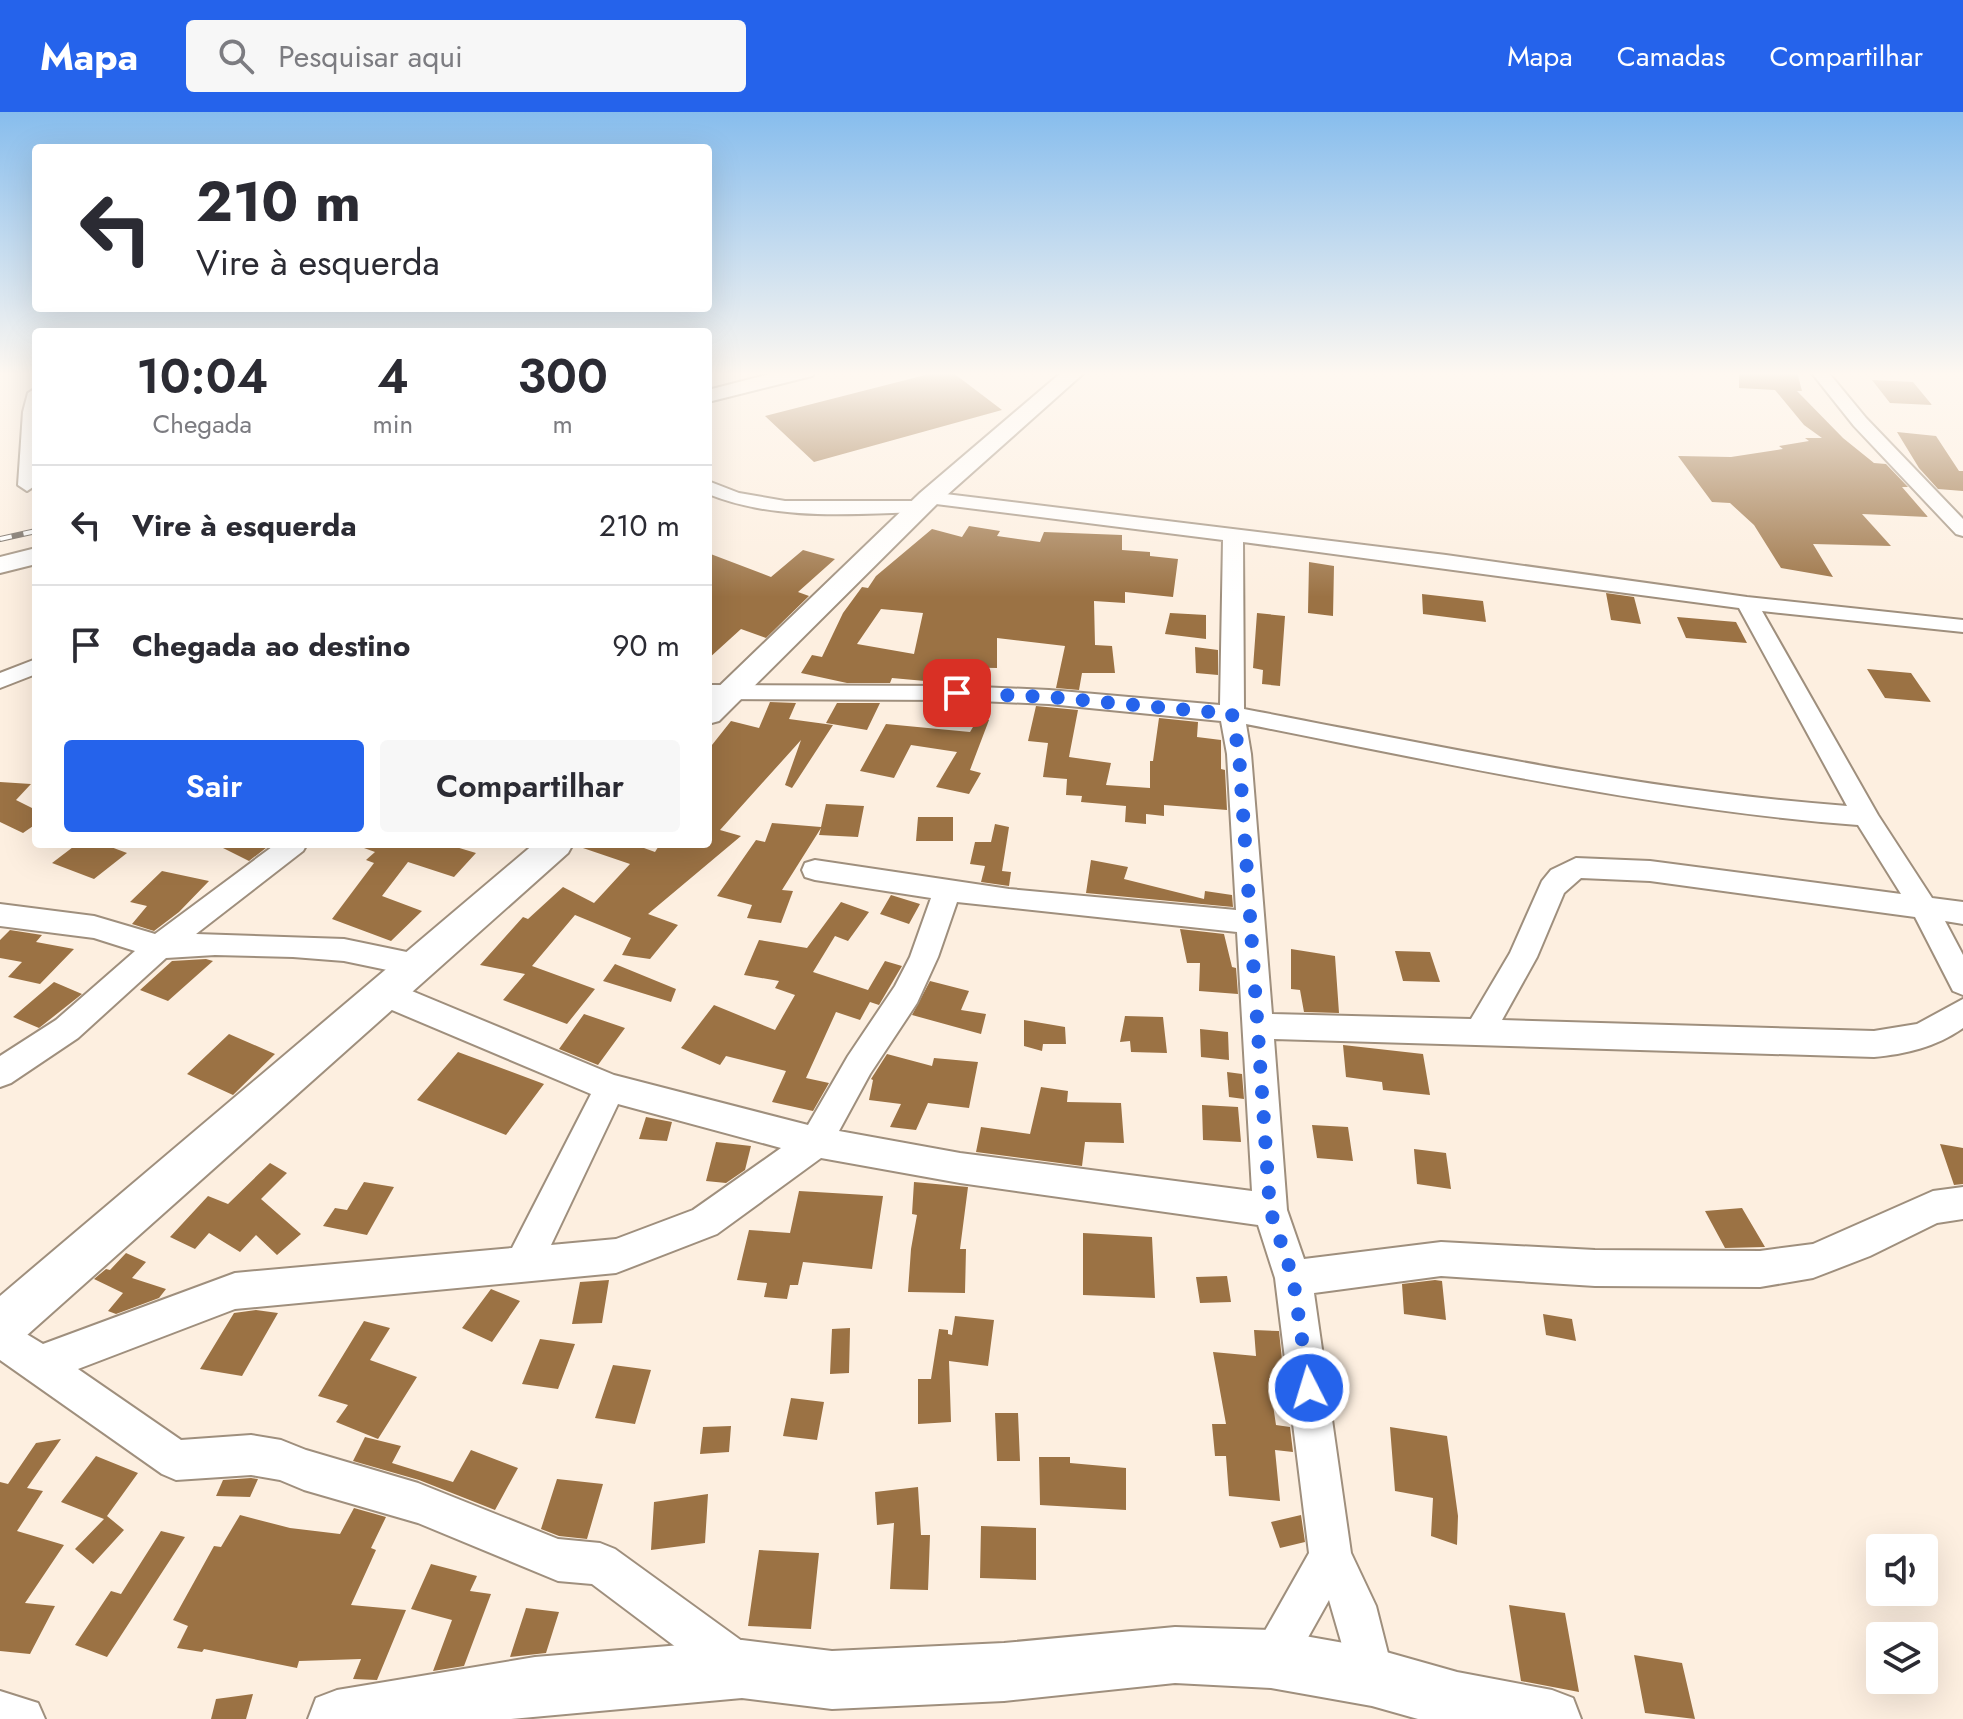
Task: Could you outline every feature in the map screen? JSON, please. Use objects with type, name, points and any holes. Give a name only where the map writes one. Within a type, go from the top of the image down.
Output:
[{"type":"street","points":[[25,486],[28,447]]},
{"type":"street","points":[[720,693],[988,447]]},
{"type":"street","points":[[1884,447],[1963,530]]},
{"type":"street","points":[[712,489],[742,500],[772,504],[925,502],[1233,535],[1747,603],[1963,626]]},
{"type":"street","points":[[1233,535],[1232,714],[1239,754],[1270,1210],[1293,1278],[1330,1557],[1354,1606],[1372,1677]]},
{"type":"street","points":[[0,565],[32,559]]},
{"type":"street","points":[[1747,603],[1866,817],[1924,908],[1963,983]]},
{"type":"street","points":[[0,681],[32,669]]},
{"type":"street","points":[[720,693],[957,693],[1049,697],[1232,714],[1561,778],[1775,810],[1866,817]]},
{"type":"street","points":[[0,1073],[67,1029],[159,947],[289,848]]},
{"type":"street","points":[[0,1327],[551,848]]},
{"type":"street","points":[[1480,1031],[1523,957],[1552,888],[1561,877],[1576,868],[1650,871],[1963,913]]},
{"type":"street","points":[[815,870],[947,891],[1249,922]]},
{"type":"street","points":[[40,1364],[235,1291],[616,1256],[705,1222],[816,1142],[859,1065],[906,994],[924,957],[947,891]]},
{"type":"street","points":[[0,915],[94,927],[159,947],[215,944],[293,946],[344,950],[416,964]]},
{"type":"street","points":[[384,993],[610,1088],[816,1142],[960,1168],[1270,1210]]},
{"type":"street","points":[[1256,1026],[1874,1044],[1928,1035],[1942,1029],[1963,1011]]},
{"type":"street","points":[[522,1266],[610,1088]]},
{"type":"street","points":[[1293,1278],[1441,1259],[1595,1268],[1760,1269],[1813,1261],[1858,1244],[1933,1207],[1963,1203]]},
{"type":"street","points":[[0,1337],[176,1460],[251,1455],[281,1460],[304,1470],[418,1503],[558,1560],[600,1564],[742,1669]]},
{"type":"street","points":[[1271,1659],[1330,1557]]},
{"type":"street","points":[[337,1719],[535,1686],[742,1669],[832,1680],[1004,1672],[1175,1655],[1271,1659],[1372,1677],[1474,1710],[1552,1719]]},
{"type":"street","points":[[0,1714],[22,1719]]},
{"type":"building","points":[[798,447],[868,447],[814,462]]},
{"type":"building","points":[[1780,447],[1854,447],[1874,463],[1886,464],[1908,487],[1902,487],[1928,517],[1862,514],[1891,546],[1813,544],[1833,577],[1781,568],[1754,525],[1730,503],[1712,502],[1678,456],[1731,457],[1783,449]]},
{"type":"building","points":[[1906,447],[1943,447],[1959,471],[1963,471],[1963,491],[1938,489],[1919,468]]},
{"type":"building","points":[[969,526],[1000,531],[997,536],[1040,542],[1044,532],[1122,535],[1122,550],[1150,552],[1150,556],[1178,559],[1173,597],[1125,592],[1125,603],[1094,601],[1095,645],[1112,646],[1115,673],[1082,673],[1079,690],[1056,688],[1065,646],[997,638],[997,668],[939,667],[936,682],[892,678],[890,683],[847,683],[801,673],[812,655],[822,657],[843,613],[862,587],[868,588],[876,576],[932,529],[962,537]],"holes":[[[881,609],[923,613],[914,654],[857,644]]]},
{"type":"building","points":[[803,550],[835,559],[798,592],[809,596],[766,638],[741,629],[712,655],[712,555],[771,577]]},
{"type":"building","points":[[1309,562],[1334,566],[1333,616],[1308,613]]},
{"type":"building","points":[[1606,593],[1634,597],[1641,624],[1611,620]]},
{"type":"building","points":[[1422,594],[1483,601],[1486,622],[1423,614]]},
{"type":"building","points":[[1170,613],[1206,615],[1206,639],[1165,634]]},
{"type":"building","points":[[1257,613],[1285,616],[1280,686],[1262,684],[1263,670],[1253,668]]},
{"type":"building","points":[[1677,617],[1736,622],[1747,643],[1686,638]]},
{"type":"building","points":[[1195,647],[1218,650],[1218,675],[1196,673]]},
{"type":"building","points":[[1867,669],[1911,673],[1931,702],[1885,698]]},
{"type":"building","points":[[770,702],[796,703],[789,719],[833,725],[792,788],[785,785],[801,740],[720,830],[741,836],[648,914],[678,925],[650,959],[622,955],[631,938],[575,915],[532,966],[595,989],[567,1024],[503,1000],[525,974],[480,965],[523,917],[528,919],[563,887],[594,903],[630,864],[583,848],[644,848],[655,852],[658,848],[712,848],[712,745],[731,721],[759,728]]},
{"type":"building","points":[[837,703],[880,703],[867,730],[826,723]]},
{"type":"building","points":[[1036,706],[1078,710],[1069,757],[1111,763],[1106,785],[1150,788],[1150,761],[1153,761],[1159,718],[1198,722],[1197,737],[1221,740],[1221,769],[1225,770],[1227,810],[1164,805],[1164,816],[1146,814],[1146,824],[1125,822],[1126,806],[1081,802],[1082,796],[1066,795],[1067,779],[1043,777],[1048,743],[1028,741]]},
{"type":"building","points":[[980,715],[989,720],[970,770],[981,773],[969,794],[936,787],[957,752],[911,745],[894,778],[860,771],[886,724],[970,732]]},
{"type":"building","points":[[0,782],[31,784],[16,800],[32,808],[32,827],[23,833],[0,822]]},
{"type":"building","points":[[826,804],[864,806],[858,837],[819,835],[821,828],[782,890],[793,891],[781,923],[747,918],[752,905],[717,896],[756,840],[765,842],[772,823],[821,827]]},
{"type":"building","points":[[918,817],[953,817],[953,841],[916,841]]},
{"type":"building","points":[[995,824],[1009,827],[1002,871],[1011,872],[1009,886],[981,882],[985,866],[970,864],[975,842],[991,842]]},
{"type":"building","points":[[72,848],[114,848],[127,853],[94,879],[52,863]]},
{"type":"building","points":[[223,848],[266,848],[249,861]]},
{"type":"building","points":[[364,848],[459,848],[476,853],[454,877],[408,862],[382,896],[422,911],[391,941],[332,919],[374,863],[366,860],[375,852]]},
{"type":"building","points":[[1091,860],[1128,867],[1124,879],[1204,899],[1205,891],[1232,895],[1233,907],[1086,893]]},
{"type":"building","points":[[162,871],[209,881],[179,912],[154,931],[132,924],[147,906],[130,902]]},
{"type":"building","points":[[891,895],[920,904],[909,924],[880,914]]},
{"type":"building","points":[[841,902],[869,912],[848,941],[835,936],[813,972],[868,990],[885,961],[902,966],[879,1005],[870,1002],[860,1020],[836,1012],[806,1078],[829,1083],[813,1111],[772,1102],[786,1071],[726,1056],[720,1065],[681,1048],[714,1005],[775,1030],[795,995],[775,988],[779,981],[744,975],[759,940],[807,948]]},
{"type":"building","points":[[1180,929],[1224,934],[1232,967],[1236,968],[1238,994],[1199,991],[1200,963],[1187,963]]},
{"type":"building","points":[[10,930],[42,935],[36,942],[74,949],[40,984],[8,977],[22,962],[0,958],[0,940]]},
{"type":"building","points":[[1291,949],[1335,956],[1339,1013],[1304,1012],[1300,990],[1291,989]]},
{"type":"building","points":[[1395,951],[1430,952],[1440,982],[1403,981]]},
{"type":"building","points":[[172,961],[213,961],[168,1001],[140,990]]},
{"type":"building","points":[[615,964],[676,989],[671,1002],[603,981]]},
{"type":"building","points":[[930,981],[969,991],[961,1010],[986,1014],[981,1034],[912,1015]]},
{"type":"building","points":[[54,982],[82,994],[39,1028],[13,1017]]},
{"type":"building","points":[[584,1014],[625,1028],[598,1065],[559,1049]]},
{"type":"building","points":[[1125,1016],[1163,1017],[1167,1053],[1131,1052],[1130,1041],[1120,1042]]},
{"type":"building","points":[[1024,1020],[1065,1027],[1066,1044],[1043,1044],[1042,1051],[1024,1046]]},
{"type":"building","points":[[1200,1029],[1228,1032],[1229,1060],[1201,1057]]},
{"type":"building","points":[[229,1034],[275,1054],[233,1095],[187,1074]]},
{"type":"building","points":[[1343,1045],[1423,1054],[1430,1095],[1383,1090],[1382,1082],[1346,1077]]},
{"type":"building","points":[[458,1052],[544,1084],[506,1135],[417,1100]]},
{"type":"building","points":[[887,1054],[932,1066],[934,1058],[978,1062],[969,1108],[928,1103],[916,1130],[890,1127],[901,1104],[869,1100],[871,1079]]},
{"type":"building","points":[[1227,1072],[1242,1074],[1244,1099],[1229,1097]]},
{"type":"building","points":[[1041,1087],[1068,1091],[1067,1102],[1121,1103],[1124,1143],[1085,1142],[1082,1166],[976,1152],[981,1127],[1030,1134]]},
{"type":"building","points":[[1202,1105],[1238,1107],[1241,1142],[1203,1140]]},
{"type":"building","points":[[646,1117],[672,1122],[667,1141],[639,1139]]},
{"type":"building","points":[[1312,1125],[1348,1127],[1353,1161],[1317,1158]]},
{"type":"building","points":[[716,1142],[751,1146],[745,1170],[726,1183],[706,1181]]},
{"type":"building","points":[[1940,1144],[1963,1148],[1963,1184],[1954,1185]]},
{"type":"building","points":[[1414,1149],[1446,1153],[1451,1189],[1417,1184]]},
{"type":"building","points":[[270,1163],[287,1173],[261,1199],[301,1234],[277,1255],[256,1235],[240,1252],[209,1233],[195,1249],[170,1237],[208,1196],[228,1204]]},
{"type":"building","points":[[364,1182],[394,1187],[367,1235],[323,1226],[335,1208],[347,1210]]},
{"type":"building","points":[[914,1182],[968,1187],[960,1249],[966,1249],[965,1293],[908,1292],[917,1215],[912,1214]]},
{"type":"building","points":[[799,1191],[883,1196],[872,1269],[803,1262],[798,1285],[790,1285],[787,1299],[764,1297],[767,1283],[737,1280],[749,1230],[790,1233]]},
{"type":"building","points":[[1742,1208],[1765,1247],[1725,1248],[1705,1211]]},
{"type":"building","points":[[1083,1233],[1152,1237],[1155,1298],[1083,1295]]},
{"type":"building","points":[[126,1253],[146,1262],[132,1278],[166,1289],[159,1298],[116,1314],[108,1311],[123,1293],[94,1279],[106,1269],[110,1270]]},
{"type":"building","points":[[1227,1276],[1231,1302],[1200,1303],[1196,1277]]},
{"type":"building","points":[[609,1280],[602,1323],[572,1324],[580,1282]]},
{"type":"building","points":[[1442,1281],[1446,1320],[1404,1314],[1402,1284]]},
{"type":"building","points":[[491,1289],[520,1301],[492,1342],[462,1328]]},
{"type":"building","points":[[256,1310],[278,1313],[242,1376],[200,1369],[234,1313]]},
{"type":"building","points":[[1543,1314],[1572,1319],[1576,1341],[1546,1335]]},
{"type":"building","points":[[955,1316],[994,1320],[988,1366],[949,1361],[951,1422],[918,1424],[918,1379],[931,1379],[939,1329],[948,1330],[948,1334],[952,1335]]},
{"type":"building","points":[[364,1321],[390,1328],[370,1360],[417,1377],[378,1439],[336,1422],[348,1405],[318,1396]]},
{"type":"building","points":[[850,1328],[849,1373],[830,1374],[832,1329]]},
{"type":"building","points":[[1254,1330],[1279,1331],[1284,1379],[1269,1378],[1276,1425],[1290,1427],[1293,1452],[1275,1450],[1280,1501],[1229,1496],[1226,1456],[1215,1456],[1212,1424],[1226,1424],[1213,1352],[1256,1356]]},
{"type":"building","points":[[540,1339],[575,1344],[558,1389],[522,1384]]},
{"type":"building","points":[[613,1365],[651,1370],[635,1424],[595,1418]]},
{"type":"building","points":[[791,1398],[824,1402],[817,1440],[783,1436]]},
{"type":"building","points":[[995,1413],[1018,1413],[1020,1461],[997,1461]]},
{"type":"building","points":[[731,1426],[729,1452],[700,1454],[703,1427]]},
{"type":"building","points":[[1390,1427],[1447,1436],[1458,1516],[1457,1545],[1431,1536],[1433,1498],[1395,1491]]},
{"type":"building","points":[[365,1437],[401,1446],[392,1463],[453,1482],[471,1450],[518,1468],[495,1510],[419,1480],[353,1461]]},
{"type":"building","points":[[61,1439],[27,1488],[43,1491],[17,1531],[64,1545],[25,1603],[55,1606],[30,1654],[0,1651],[0,1482],[8,1484],[36,1443]]},
{"type":"building","points":[[96,1456],[138,1473],[107,1516],[124,1530],[93,1564],[75,1549],[104,1519],[61,1502]]},
{"type":"building","points":[[1039,1457],[1070,1457],[1070,1463],[1126,1468],[1126,1510],[1040,1505]]},
{"type":"building","points":[[258,1479],[250,1497],[216,1496],[223,1480]]},
{"type":"building","points":[[557,1479],[603,1484],[587,1539],[559,1536],[541,1529]]},
{"type":"building","points":[[918,1487],[921,1535],[930,1535],[928,1590],[890,1589],[894,1523],[877,1525],[875,1492]]},
{"type":"building","points":[[708,1494],[705,1543],[651,1550],[654,1502]]},
{"type":"building","points":[[354,1508],[386,1517],[371,1548],[376,1550],[351,1605],[406,1610],[377,1680],[353,1679],[361,1659],[299,1661],[297,1668],[204,1649],[202,1652],[177,1648],[188,1626],[173,1620],[214,1546],[221,1547],[240,1515],[290,1528],[340,1534]]},
{"type":"building","points":[[1301,1515],[1305,1542],[1280,1548],[1271,1522]]},
{"type":"building","points":[[981,1526],[1036,1528],[1036,1580],[980,1578]]},
{"type":"building","points":[[161,1531],[185,1537],[107,1657],[75,1645],[111,1591],[121,1594]]},
{"type":"building","points":[[759,1550],[819,1553],[811,1629],[748,1626]]},
{"type":"building","points":[[431,1564],[477,1576],[470,1591],[491,1594],[464,1666],[433,1671],[452,1620],[411,1609]]},
{"type":"building","points":[[1509,1605],[1565,1613],[1579,1692],[1521,1681]]},
{"type":"building","points":[[526,1608],[559,1612],[546,1653],[510,1657]]},
{"type":"building","points":[[1634,1655],[1682,1663],[1695,1719],[1645,1713]]},
{"type":"building","points":[[253,1694],[246,1719],[211,1719],[216,1699]]},
{"type":"railway","points":[[0,539],[32,532]]},
{"type":"route","points":[[957,693],[1049,697],[1232,714],[1239,754],[1270,1210],[1293,1278],[1309,1388]]}]
